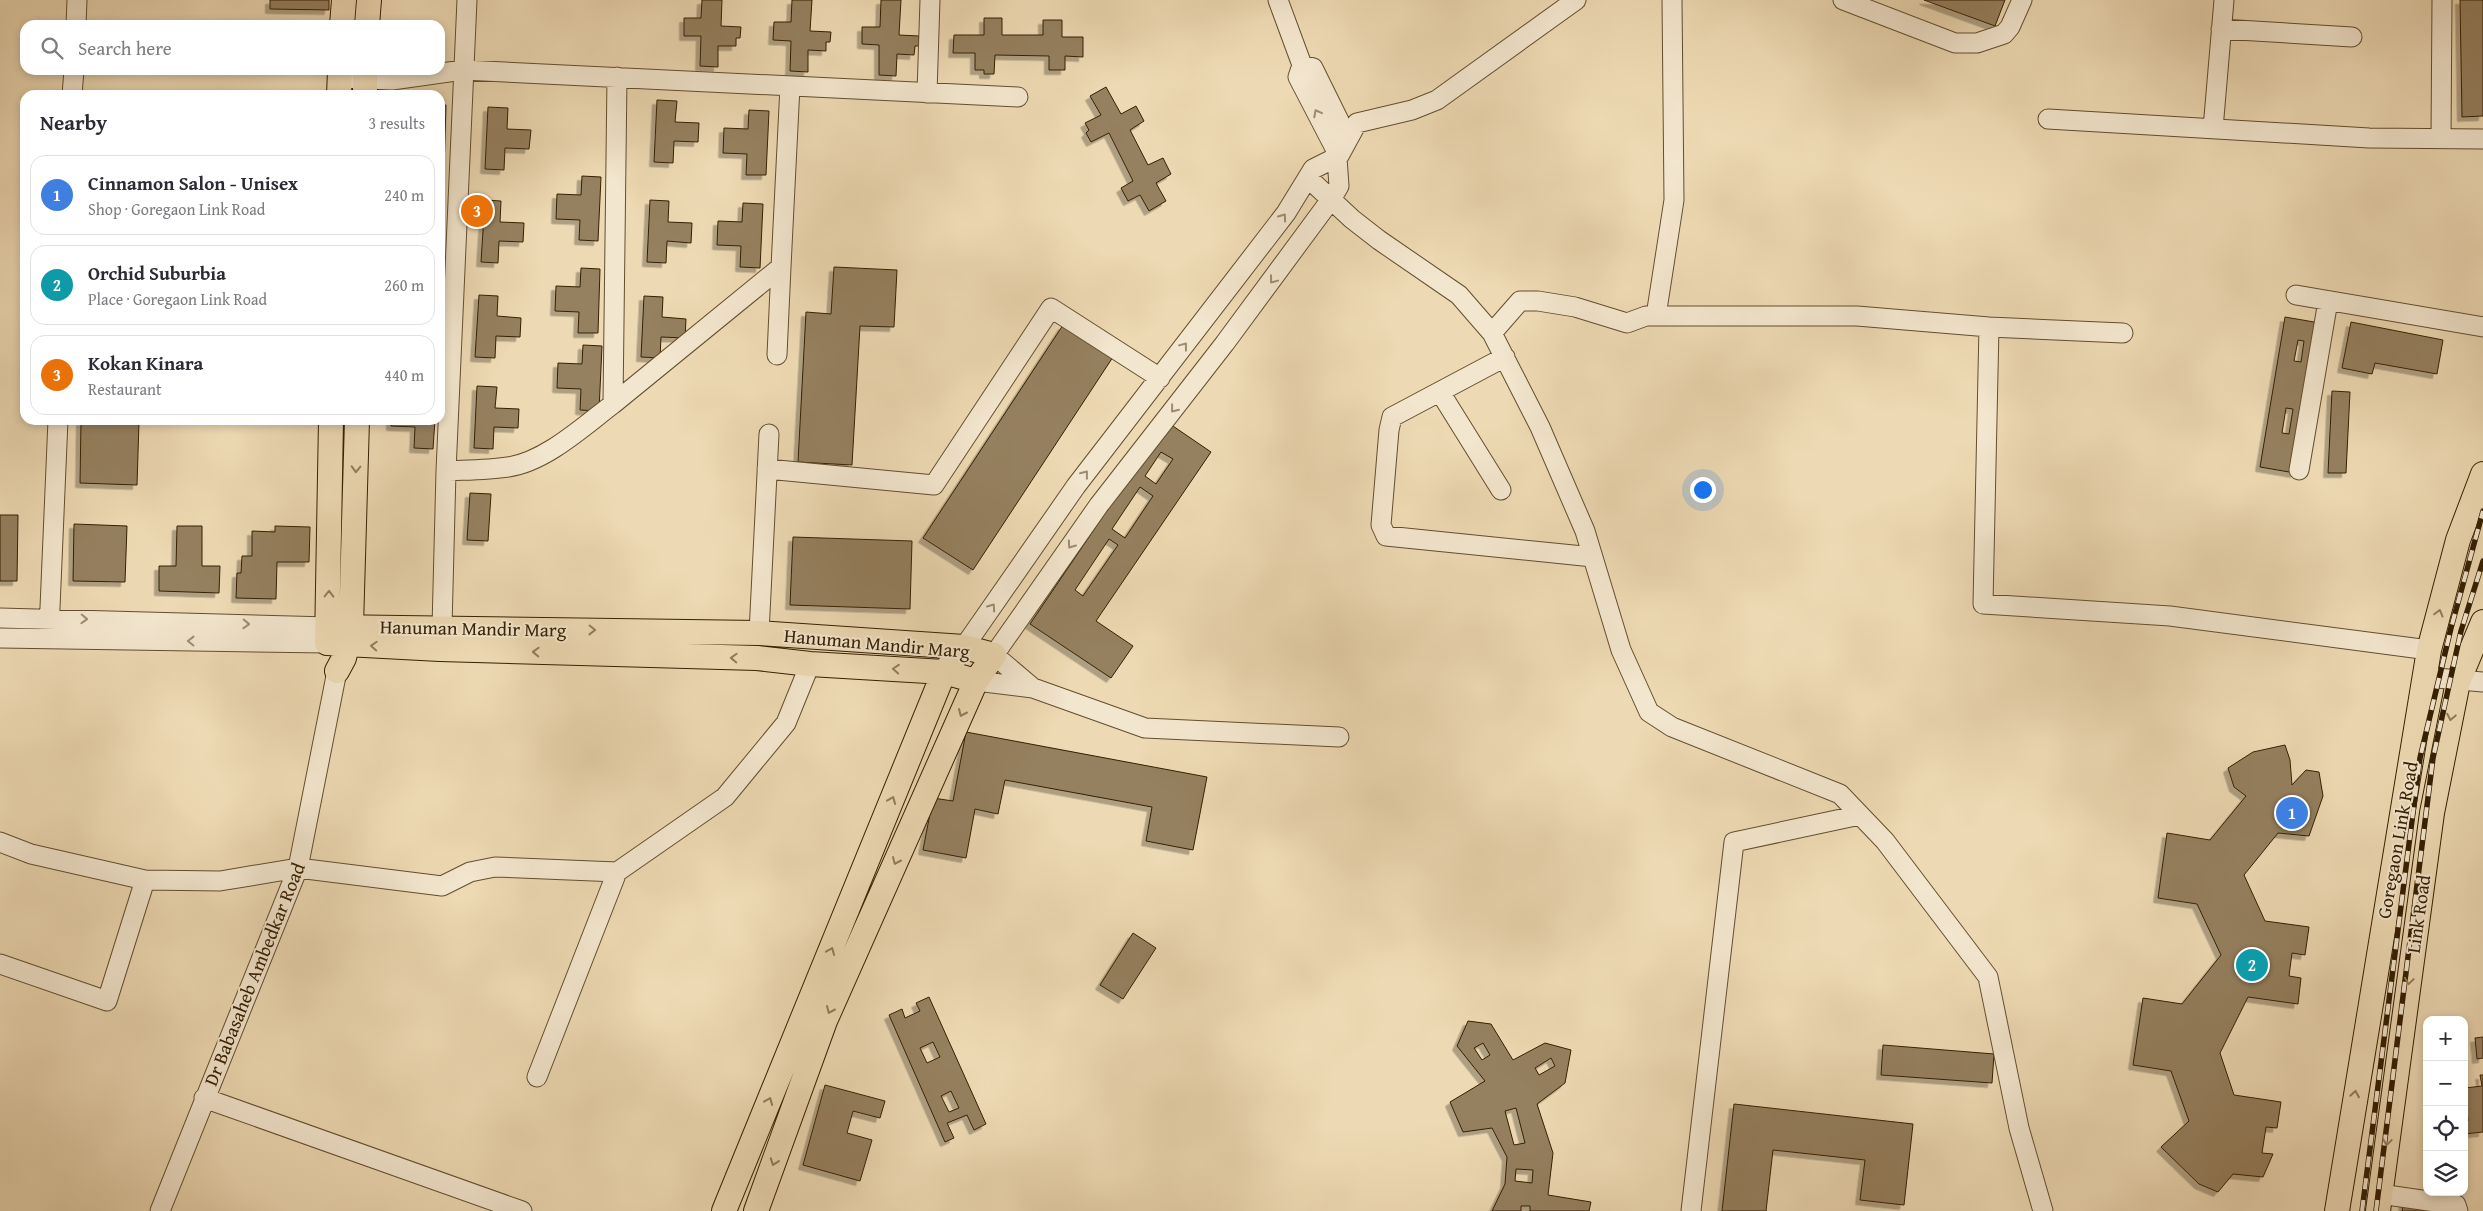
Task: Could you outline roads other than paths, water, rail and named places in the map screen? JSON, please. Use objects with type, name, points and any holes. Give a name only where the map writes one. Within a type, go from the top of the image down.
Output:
[{"type":"main road","points":[[342,20],[344,0]]},
{"type":"main road","points":[[367,20],[369,0]]},
{"type":"main road","name":"Dr Babasaheb Ambedkar Road","points":[[331,425],[339,635]]},
{"type":"main road","name":"Dr Babasaheb Ambedkar Road","points":[[337,671],[330,659],[339,635],[357,425]]},
{"type":"main road","name":"Goregaon Link Road","points":[[2337,1211],[2429,650],[2458,540],[2483,474]]},
{"type":"main road","name":"Link Road","points":[[2379,1203],[2432,813],[2458,682],[2483,622]]},
{"type":"main road","name":"Hanuman Mandir Marg","points":[[339,635],[442,627],[759,633],[964,647],[994,655]]},
{"type":"main road","name":"Hanuman Mandir Marg","points":[[339,635],[757,658],[810,664],[944,672],[976,681]]},
{"type":"main road","points":[[869,668],[873,640]]},
{"type":"main road","points":[[724,1211],[944,672],[964,647]]},
{"type":"main road","points":[[756,1211],[826,1021],[976,681],[994,655]]},
{"type":"street","points":[[76,20],[77,0]]},
{"type":"street","points":[[442,627],[446,471],[467,0]]},
{"type":"street","points":[[927,93],[930,0]]},
{"type":"street","points":[[1278,0],[1302,65],[1298,77],[1342,151]]},
{"type":"street","points":[[994,655],[1099,505],[1231,336],[1332,198],[1338,186],[1342,151],[1357,123],[1412,110],[1437,100],[1576,0]]},
{"type":"street","points":[[1656,316],[1674,200],[1672,0]]},
{"type":"street","points":[[1843,0],[1955,43],[1978,43],[2004,34],[2010,27],[2022,0]]},
{"type":"street","points":[[2213,129],[2224,0]]},
{"type":"street","points":[[2441,138],[2442,0]]},
{"type":"street","points":[[2221,29],[2352,37]]},
{"type":"street","points":[[445,73],[463,70],[1018,98]]},
{"type":"street","points":[[72,90],[74,75]]},
{"type":"street","points":[[339,81],[392,80],[428,75]]},
{"type":"street","points":[[613,404],[617,77]]},
{"type":"street","points":[[777,355],[790,86]]},
{"type":"street","points":[[2048,119],[2369,138],[2483,139]]},
{"type":"street","points":[[964,647],[1076,486],[1286,213],[1313,169],[1342,151]]},
{"type":"street","points":[[1308,178],[1332,198],[1352,219],[1379,240],[1459,295],[1492,334],[1540,427],[1585,531],[1621,650],[1649,712],[1672,728],[1840,794],[1885,841],[1988,977],[2019,1128],[2043,1211]]},
{"type":"street","points":[[446,471],[509,467],[528,462],[560,444],[613,404],[781,267]]},
{"type":"street","points":[[2296,295],[2483,326]]},
{"type":"street","points":[[1492,334],[1520,301],[1538,301],[1575,307],[1627,323],[1646,316],[1857,316],[1989,328],[2123,333]]},
{"type":"street","points":[[2299,470],[2328,301]]},
{"type":"street","points":[[767,469],[934,485],[1051,308],[1160,378]]},
{"type":"street","points":[[1989,328],[1983,604],[2170,616],[2429,650]]},
{"type":"street","points":[[1504,357],[1392,417],[1389,430],[1381,525],[1386,536],[1593,558]]},
{"type":"street","points":[[1440,392],[1501,490]]},
{"type":"street","points":[[48,639],[58,425]]},
{"type":"street","points":[[759,633],[769,434]]},
{"type":"street","name":"Hanuman Mandir Marg","points":[[0,618],[50,618],[339,635]]},
{"type":"street","points":[[0,638],[339,635]]},
{"type":"street","name":"Hanuman Mandir Marg","points":[[994,655],[1034,688]]},
{"type":"street","points":[[538,1077],[617,872],[725,797],[786,723],[810,664]]},
{"type":"street","name":"Dr Babasaheb Ambedkar Road","points":[[160,1211],[298,868],[337,671]]},
{"type":"street","points":[[2425,677],[2458,682],[2483,682]]},
{"type":"street","name":"Hanuman Mandir Marg","points":[[976,681],[1034,688]]},
{"type":"street","points":[[1034,688],[1145,728],[1339,737]]},
{"type":"street","points":[[1691,1211],[1734,842],[1860,816]]},
{"type":"street","points":[[0,842],[31,854],[145,880],[220,881],[298,868],[442,886],[470,872],[495,867],[617,872]]},
{"type":"street","points":[[0,964],[107,1001],[145,880]]},
{"type":"street","points":[[204,1098],[522,1211]]},
{"type":"street","points":[[2379,1203],[2456,1205],[2458,1211]]},
{"type":"railway","points":[[2362,1211],[2420,758],[2451,628],[2483,511]]},
{"type":"railway","points":[[2376,1211],[2433,758],[2461,631],[2483,561]]},
{"type":"place","name":"Kokan Kinara","points":[[477,211]]},
{"type":"place","name":"Cinnamon Salon - Unisex","points":[[2292,813]]},
{"type":"place","name":"Orchid Suburbia","points":[[2252,965]]}]
